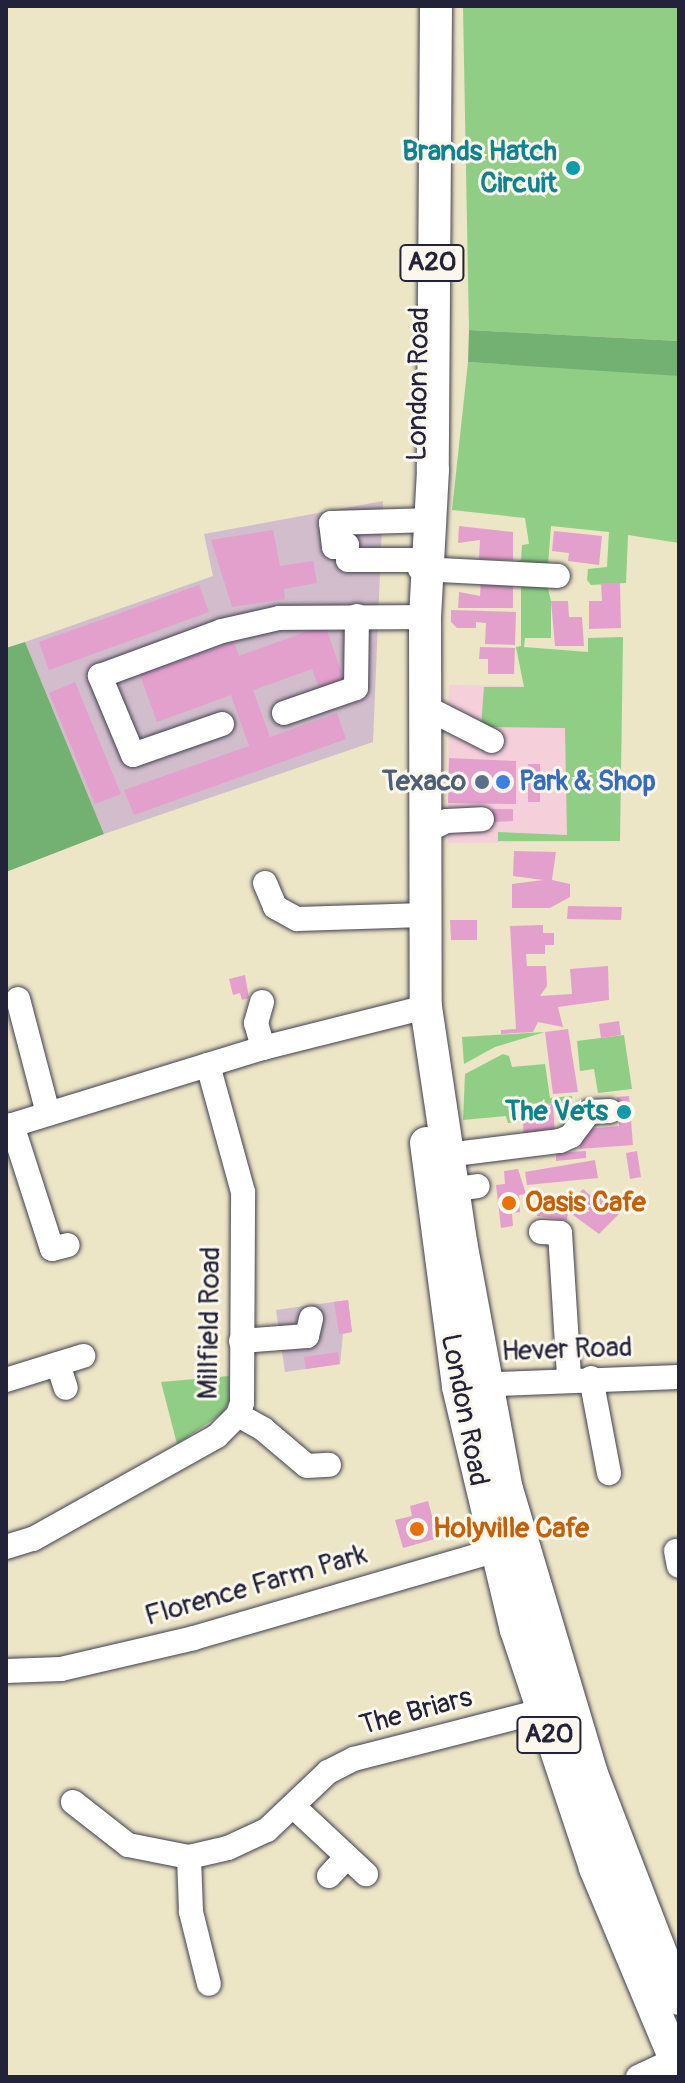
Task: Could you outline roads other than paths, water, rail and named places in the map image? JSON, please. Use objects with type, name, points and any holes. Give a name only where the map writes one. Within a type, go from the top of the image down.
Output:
[{"type":"main road","name":"London Road","points":[[420,6],[425,520]]},
{"type":"main road","name":"London Road","points":[[436,6],[424,565],[424,915],[426,1007],[438,1156],[454,1189],[472,1385],[507,1547],[555,1707],[600,1881],[678,2063]]},
{"type":"main road","name":"London Road","points":[[555,1707],[621,1856],[679,1999]]},
{"type":"street","points":[[425,520],[331,523],[334,547],[347,545],[348,560],[558,576]]},
{"type":"street","points":[[284,713],[356,688],[357,616]]},
{"type":"street","points":[[222,724],[133,755],[100,676],[222,631],[279,618],[425,617]]},
{"type":"street","points":[[425,707],[492,741]]},
{"type":"street","points":[[424,832],[447,821],[482,819]]},
{"type":"street","points":[[265,883],[275,907],[297,919],[424,915]]},
{"type":"street","points":[[262,1002],[256,1023],[263,1048]]},
{"type":"street","points":[[68,1245],[52,1249],[9,1126],[263,1048],[426,1007]]},
{"type":"street","points":[[16,1015],[48,1113]]},
{"type":"street","name":"Millfield Road","points":[[6,1547],[33,1539],[217,1436],[238,1415],[243,1192],[208,1065]]},
{"type":"street","points":[[438,1156],[560,1141],[571,1136],[589,1112],[610,1111]]},
{"type":"street","points":[[559,1233],[580,1378],[609,1473]]},
{"type":"street","points":[[241,1341],[307,1336],[311,1318]]},
{"type":"street","points":[[6,1380],[83,1356]]},
{"type":"street","points":[[58,1364],[66,1388]]},
{"type":"street","name":"Hever Road","points":[[472,1385],[580,1378],[679,1377]]},
{"type":"street","points":[[238,1415],[263,1429],[307,1466],[329,1465]]},
{"type":"street","name":"Florence Farm Park","points":[[6,1671],[61,1669],[194,1638],[507,1547]]},
{"type":"street","name":"The Briars","points":[[103,1798],[80,1809],[128,1845],[189,1857],[228,1848],[267,1830],[328,1772],[354,1759],[555,1707]]},
{"type":"street","points":[[293,1806],[366,1874]]},
{"type":"street","points":[[189,1857],[191,1912],[209,1984]]},
{"type":"street","points":[[329,1876],[347,1857]]},
{"type":"street","points":[[638,2077],[678,2063]]},
{"type":"place","name":"Brands Hatch Circuit","points":[[573,168]]},
{"type":"place","name":"Texaco","points":[[482,782]]},
{"type":"place","name":"Park & Shop","points":[[503,782]]},
{"type":"place","name":"The Vets","points":[[624,1112]]},
{"type":"place","name":"Oasis Cafe","points":[[509,1203]]},
{"type":"place","name":"Holyville Cafe","points":[[417,1529]]}]
